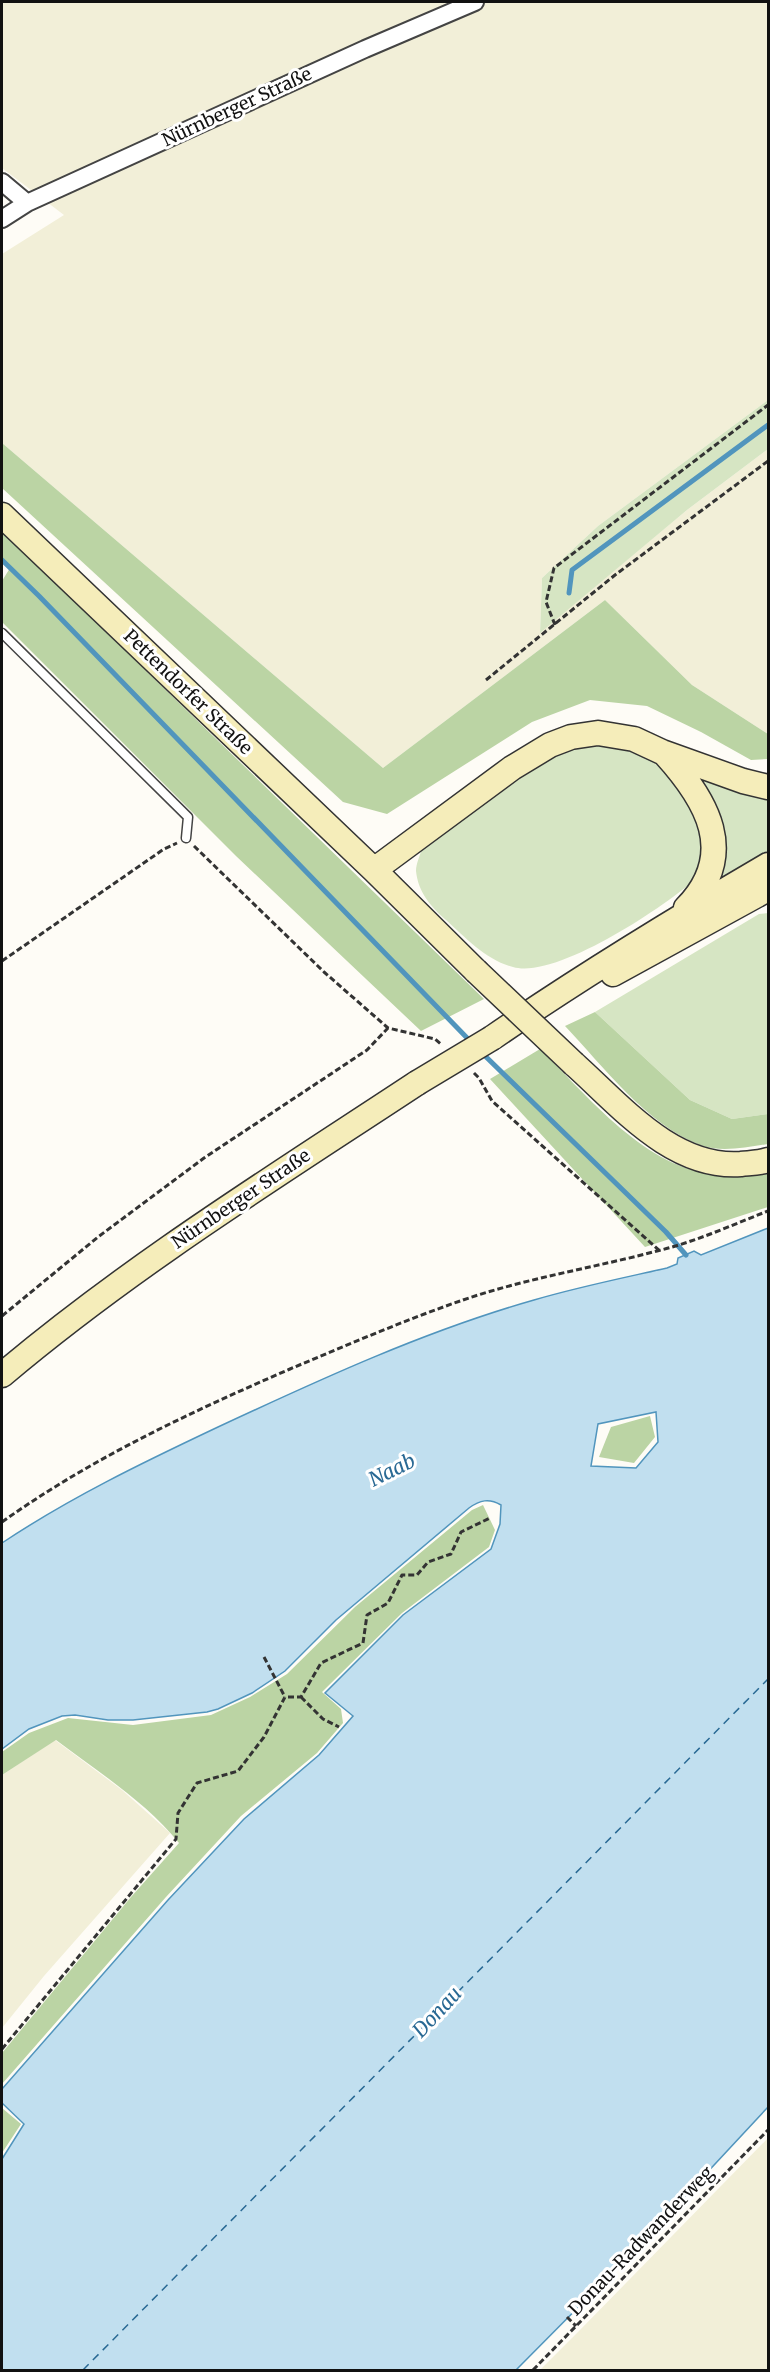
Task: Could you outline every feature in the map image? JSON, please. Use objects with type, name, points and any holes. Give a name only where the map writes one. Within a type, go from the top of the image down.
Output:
[{"type":"main road","name":"Pettendorfer Straße","points":[[2,515],[374,870],[573,1064],[660,1140],[700,1159],[731,1164],[768,1160]]},
{"type":"main road","points":[[374,870],[512,768],[550,745],[571,737],[598,733],[634,739],[662,752],[743,781],[768,787]]},
{"type":"main road","points":[[662,752],[684,776],[703,803],[711,823],[714,846],[712,865],[705,882],[695,898],[674,920]]},
{"type":"main road","points":[[492,1038],[565,987],[768,865]]},
{"type":"main road","points":[[492,1038],[663,948],[768,889]]},
{"type":"main road","points":[[663,948],[768,904]]},
{"type":"main road","name":"Nürnberger Straße","points":[[2,1375],[135,1271],[417,1083],[492,1038]]},
{"type":"street","name":"Nürnberger Straße","points":[[2,219],[27,203],[365,49],[475,2]]},
{"type":"street","points":[[2,182],[27,203]]},
{"type":"lane","points":[[2,633],[188,817],[186,838]]},
{"type":"path","points":[[555,625],[546,602],[554,567],[768,405]]},
{"type":"path","points":[[486,680],[615,575],[768,461]]},
{"type":"path","points":[[2,961],[164,849],[186,838],[324,972],[388,1028],[435,1039],[444,1047]]},
{"type":"path","points":[[2,1316],[98,1237],[204,1158],[367,1050],[388,1028]]},
{"type":"path","points":[[471,1071],[479,1078],[492,1101],[660,1251]]},
{"type":"path","points":[[2,1522],[45,1492],[120,1448],[232,1395],[354,1342],[464,1300],[535,1279],[660,1251],[768,1211]]},
{"type":"path","points":[[301,1697],[321,1663],[363,1642],[367,1615],[388,1603],[402,1575],[417,1575],[428,1562],[451,1554],[461,1532],[490,1518]]},
{"type":"path","points":[[264,1657],[285,1697]]},
{"type":"path","points":[[285,1697],[301,1697],[323,1719],[339,1727]]},
{"type":"path","points":[[2,2049],[176,1839],[178,1813],[197,1783],[238,1770],[264,1737],[285,1697]]},
{"type":"path","name":"Donau-Radwanderweg","points":[[533,2370],[768,2130]]},
{"type":"path","points":[[567,2317],[576,2326]]},
{"type":"shaded area","points":[[2,2],[768,2],[768,400],[598,526],[542,578],[540,632],[687,510],[768,449],[768,734],[692,685],[605,600],[383,768],[2,443],[2,254],[64,215],[2,168]]},
{"type":"shaded area","points":[[55,1740],[122,1790],[170,1833],[44,1976],[2,2028],[2,1775]]},
{"type":"shaded area","points":[[768,2138],[768,2370],[540,2370],[579,2331]]},
{"type":"green space","points":[[768,400],[768,449],[687,510],[540,633],[542,578],[598,526]]},
{"type":"green space","points":[[2,443],[383,768],[605,600],[692,685],[768,734],[768,759],[751,760],[701,732],[647,706],[590,700],[532,722],[387,814],[343,802],[2,488]]},
{"type":"green space","points":[[2,531],[484,999],[421,1031],[236,856],[2,622],[2,581],[10,568],[2,560]]},
{"type":"green space","points":[[592,745],[623,749],[657,762],[680,785],[703,820],[701,874],[665,903],[639,920],[583,951],[556,962],[532,968],[503,964],[485,954],[469,941],[426,899],[419,886],[416,871],[422,849],[535,764],[568,751]]},
{"type":"green space","points":[[694,772],[768,797],[768,853],[722,879],[719,875],[724,865],[725,852],[722,838],[712,809]]},
{"type":"green space","points":[[768,913],[768,1114],[732,1119],[690,1100],[595,1012],[759,914]]},
{"type":"green space","points":[[595,1012],[690,1100],[732,1119],[768,1114],[768,1144],[717,1149],[700,1145],[662,1124],[610,1076],[565,1026]]},
{"type":"green space","points":[[540,1049],[620,1128],[667,1160],[692,1170],[718,1174],[768,1169],[768,1207],[645,1247],[490,1079]]},
{"type":"green space","points":[[650,1416],[655,1437],[634,1463],[599,1457],[611,1427]]},
{"type":"green space","points":[[483,1505],[495,1530],[489,1547],[402,1613],[322,1692],[341,1709],[343,1723],[317,1753],[241,1816],[166,1897],[2,2084],[2,2053],[131,1897],[179,1843],[152,1814],[56,1740],[2,1775],[2,1752],[29,1733],[68,1718],[133,1725],[211,1715],[250,1697],[287,1674],[355,1607],[472,1510]]},
{"type":"green space","points":[[2,2108],[21,2124],[2,2153]]},
{"type":"water","points":[[768,1228],[768,2107],[634,2251],[516,2370],[2,2370],[2,2159],[24,2124],[2,2103],[2,2089],[168,1900],[244,1819],[319,1755],[353,1716],[325,1693],[403,1615],[491,1549],[500,1524],[501,1505],[485,1501],[469,1508],[336,1620],[285,1671],[252,1693],[207,1712],[133,1720],[62,1716],[29,1729],[2,1749],[2,1543],[54,1510],[135,1467],[374,1357],[493,1312],[567,1291],[667,1268],[677,1264],[678,1258],[694,1251],[701,1255]],"holes":[[[656,1412],[658,1442],[636,1468],[591,1466],[598,1424]]]},
{"type":"waterway","points":[[569,593],[572,570],[768,425]]},
{"type":"waterway","points":[[2,560],[471,1042]]},
{"type":"waterway","points":[[480,1051],[666,1232],[686,1255]]},
{"type":"ferry route","points":[[83,2370],[768,1679]]},
{"type":"water label","name":"Naab","points":[[392,1470]]},
{"type":"water label","name":"Donau","points":[[437,2012]]}]
